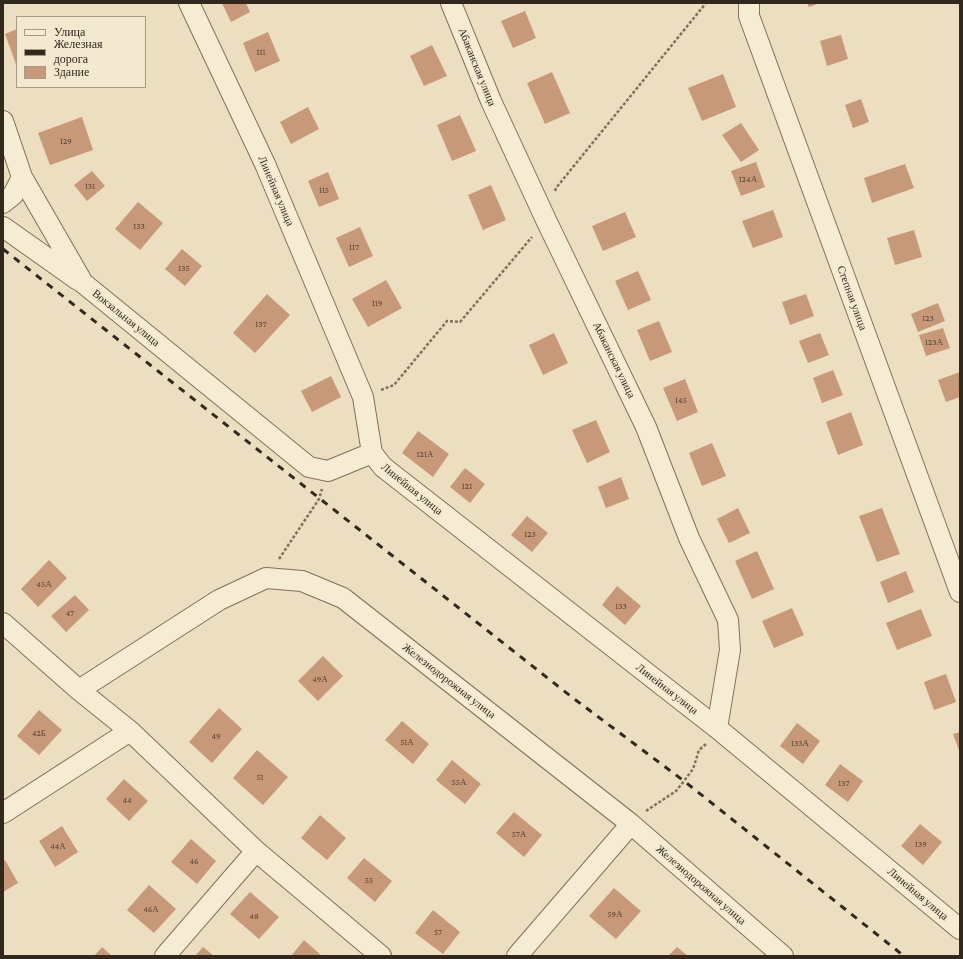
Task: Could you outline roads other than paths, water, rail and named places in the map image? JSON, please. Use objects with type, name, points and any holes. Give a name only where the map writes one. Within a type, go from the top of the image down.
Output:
[{"type":"street","name":"Линейная улица","points":[[189,3],[265,164],[363,397],[372,453],[383,467],[717,728],[960,929]]},
{"type":"street","name":"Абаканская улица","points":[[451,3],[491,102],[646,427],[689,538],[728,620],[730,650],[717,728]]},
{"type":"street","name":"Степная улица","points":[[748,3],[749,16],[960,592]]},
{"type":"street","name":"Вокзальная улица","points":[[3,121],[22,177],[83,283],[318,469]]},
{"type":"street","points":[[3,203],[13,195],[22,177]]},
{"type":"street","points":[[3,227],[83,283]]},
{"type":"street","name":"Линейная улица","points":[[318,469],[372,453]]},
{"type":"street","name":"Железнодорожная улица","points":[[79,690],[219,600],[266,578],[302,581],[343,598],[631,824],[783,956]]},
{"type":"street","points":[[3,623],[79,690],[130,731],[256,851],[381,956]]},
{"type":"street","points":[[3,813],[130,731]]},
{"type":"street","points":[[517,956],[631,824]]},
{"type":"street","points":[[165,956],[256,851]]},
{"type":"railway","points":[[3,249],[573,698],[684,781],[904,956]]}]
